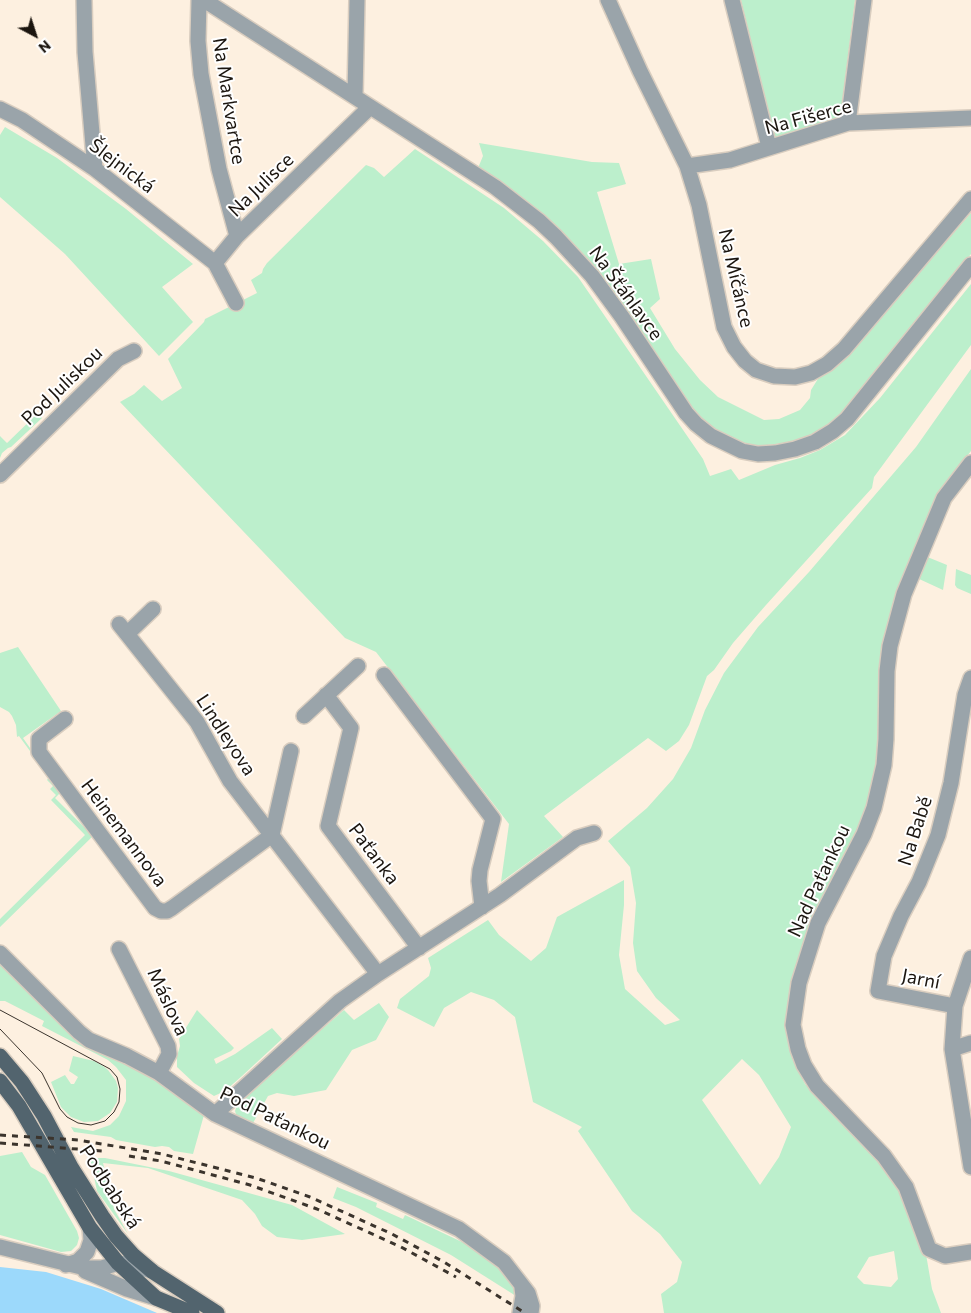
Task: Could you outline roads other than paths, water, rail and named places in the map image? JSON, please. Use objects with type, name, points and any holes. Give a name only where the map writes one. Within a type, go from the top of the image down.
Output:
[{"type":"main road","name":"Podbabská","points":[[0,1056],[22,1082],[44,1116],[71,1167],[116,1236],[133,1255],[153,1272],[217,1313]]},
{"type":"main road","name":"Podbabská","points":[[0,1081],[19,1106],[90,1228],[118,1263],[156,1298],[192,1313]]},
{"type":"street","points":[[84,0],[85,52],[95,170]]},
{"type":"street","name":"Na Markvartce","points":[[199,0],[198,41],[201,74],[219,169],[237,236]]},
{"type":"street","name":"Na Šťáhlavce","points":[[204,0],[511,198],[556,237],[592,276],[686,413],[696,424],[711,436],[742,451],[766,453],[795,449],[816,442],[833,431],[846,419],[971,265]]},
{"type":"street","points":[[355,96],[357,0]]},
{"type":"street","name":"Na Míčánce","points":[[608,0],[640,71],[687,166],[699,205],[724,327],[734,347],[745,361],[756,370],[774,376],[795,377],[810,373],[827,364],[844,349],[971,198]]},
{"type":"street","points":[[732,0],[769,147]]},
{"type":"street","points":[[848,123],[864,0]]},
{"type":"street","name":"Na Julisce","points":[[214,263],[237,236],[370,106]]},
{"type":"street","name":"Šlejnická","points":[[0,109],[22,120],[95,170],[214,263]]},
{"type":"street","name":"Na Fišerce","points":[[687,166],[730,160],[848,123],[971,118]]},
{"type":"street","points":[[214,263],[236,304]]},
{"type":"street","name":"Pod Juliskou","points":[[0,475],[118,359],[134,351]]},
{"type":"street","name":"Nad Paťankou","points":[[971,463],[944,498],[904,594],[890,646],[887,670],[884,764],[874,808],[864,834],[818,923],[800,983],[792,1026],[804,1065],[818,1086],[884,1156],[906,1187],[920,1219],[929,1249],[945,1256],[971,1252]]},
{"type":"street","name":"Lindleyova","points":[[153,610],[123,629],[197,722],[230,781],[378,974]]},
{"type":"street","points":[[304,716],[358,666]]},
{"type":"street","points":[[384,675],[493,819],[478,880],[482,908]]},
{"type":"street","name":"Na Babě","points":[[878,991],[884,956],[901,916],[920,882],[938,835],[952,783],[965,695],[971,678]]},
{"type":"street","name":"Paťanka","points":[[326,695],[351,728],[328,826],[419,948]]},
{"type":"street","name":"Heinemannova","points":[[65,719],[39,739],[39,752],[155,908],[161,911],[167,911],[172,908],[272,835]]},
{"type":"street","name":"Lindleyova","points":[[272,835],[290,751]]},
{"type":"street","points":[[215,1114],[334,1006],[378,974],[482,908],[577,838],[594,834]]},
{"type":"street","name":"Máslova","points":[[119,949],[168,1046],[168,1054],[160,1074]]},
{"type":"street","name":"Pod Paťankou","points":[[0,953],[89,1040],[127,1056],[160,1074],[215,1114],[327,1165],[459,1229],[504,1262],[528,1293],[532,1306],[531,1313]]},
{"type":"street","points":[[971,958],[967,980],[955,1006],[952,1049],[971,1167]]},
{"type":"street","name":"Jarní","points":[[878,991],[955,1006]]},
{"type":"street","points":[[952,1049],[971,1043]]},
{"type":"street","points":[[70,1266],[87,1252],[91,1240],[90,1228]]},
{"type":"street","points":[[116,1236],[118,1263]]},
{"type":"street","points":[[0,1247],[70,1266],[127,1289],[156,1298]]},
{"type":"street","points":[[70,1266],[102,1268],[118,1263],[136,1266],[153,1272]]},
{"type":"street","points":[[520,1313],[521,1284]]},
{"type":"water","points":[[0,1267],[46,1272],[101,1289],[157,1313],[0,1313]]},
{"type":"tram line","points":[[0,1010],[110,1069],[117,1077],[120,1089],[119,1102],[114,1112],[105,1121],[91,1125],[78,1123],[67,1117],[60,1109],[42,1073],[0,1029]]},
{"type":"railway","points":[[0,1135],[78,1140],[162,1154],[256,1178],[310,1197],[392,1234],[444,1262],[525,1313]]},
{"type":"railway","points":[[0,1143],[102,1151]]},
{"type":"railway","points":[[129,1156],[161,1161],[250,1185],[317,1209],[401,1247],[456,1277]]}]
